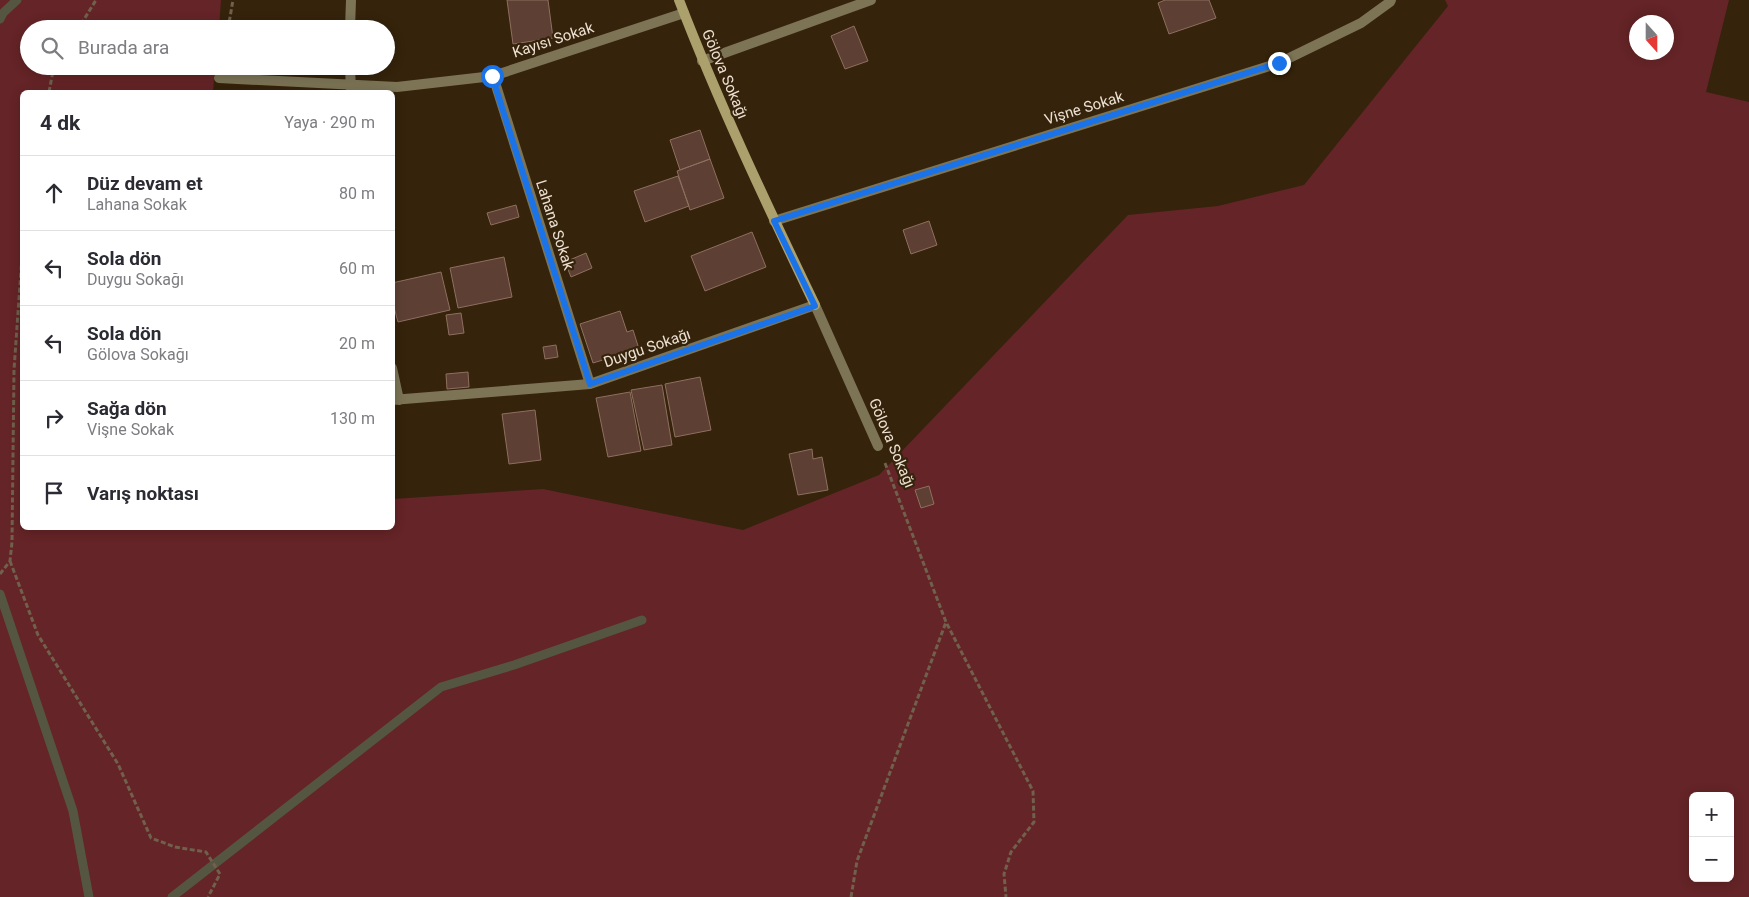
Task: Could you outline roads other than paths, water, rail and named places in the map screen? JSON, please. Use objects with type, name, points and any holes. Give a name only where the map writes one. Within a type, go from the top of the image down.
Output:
[{"type":"street","points":[[350,20],[351,0]]},
{"type":"street","name":"Gölova Sokağı","points":[[679,0],[702,62],[878,446]]},
{"type":"street","points":[[702,62],[871,0]]},
{"type":"street","name":"Vişne Sokak","points":[[774,221],[1279,63],[1361,23],[1391,0]]},
{"type":"street","name":"Kayısı Sokak","points":[[219,78],[350,88],[397,87],[492,76],[684,13]]},
{"type":"street","points":[[350,75],[350,88]]},
{"type":"street","name":"Lahana Sokak","points":[[492,76],[590,384]]},
{"type":"street","name":"Duygu Sokağı","points":[[396,400],[590,384],[815,306]]},
{"type":"waterway","points":[[0,19],[3,13],[17,0]]},
{"type":"waterway","points":[[0,594],[73,811],[89,897]]},
{"type":"waterway","points":[[172,897],[441,687],[514,665],[642,620]]}]
